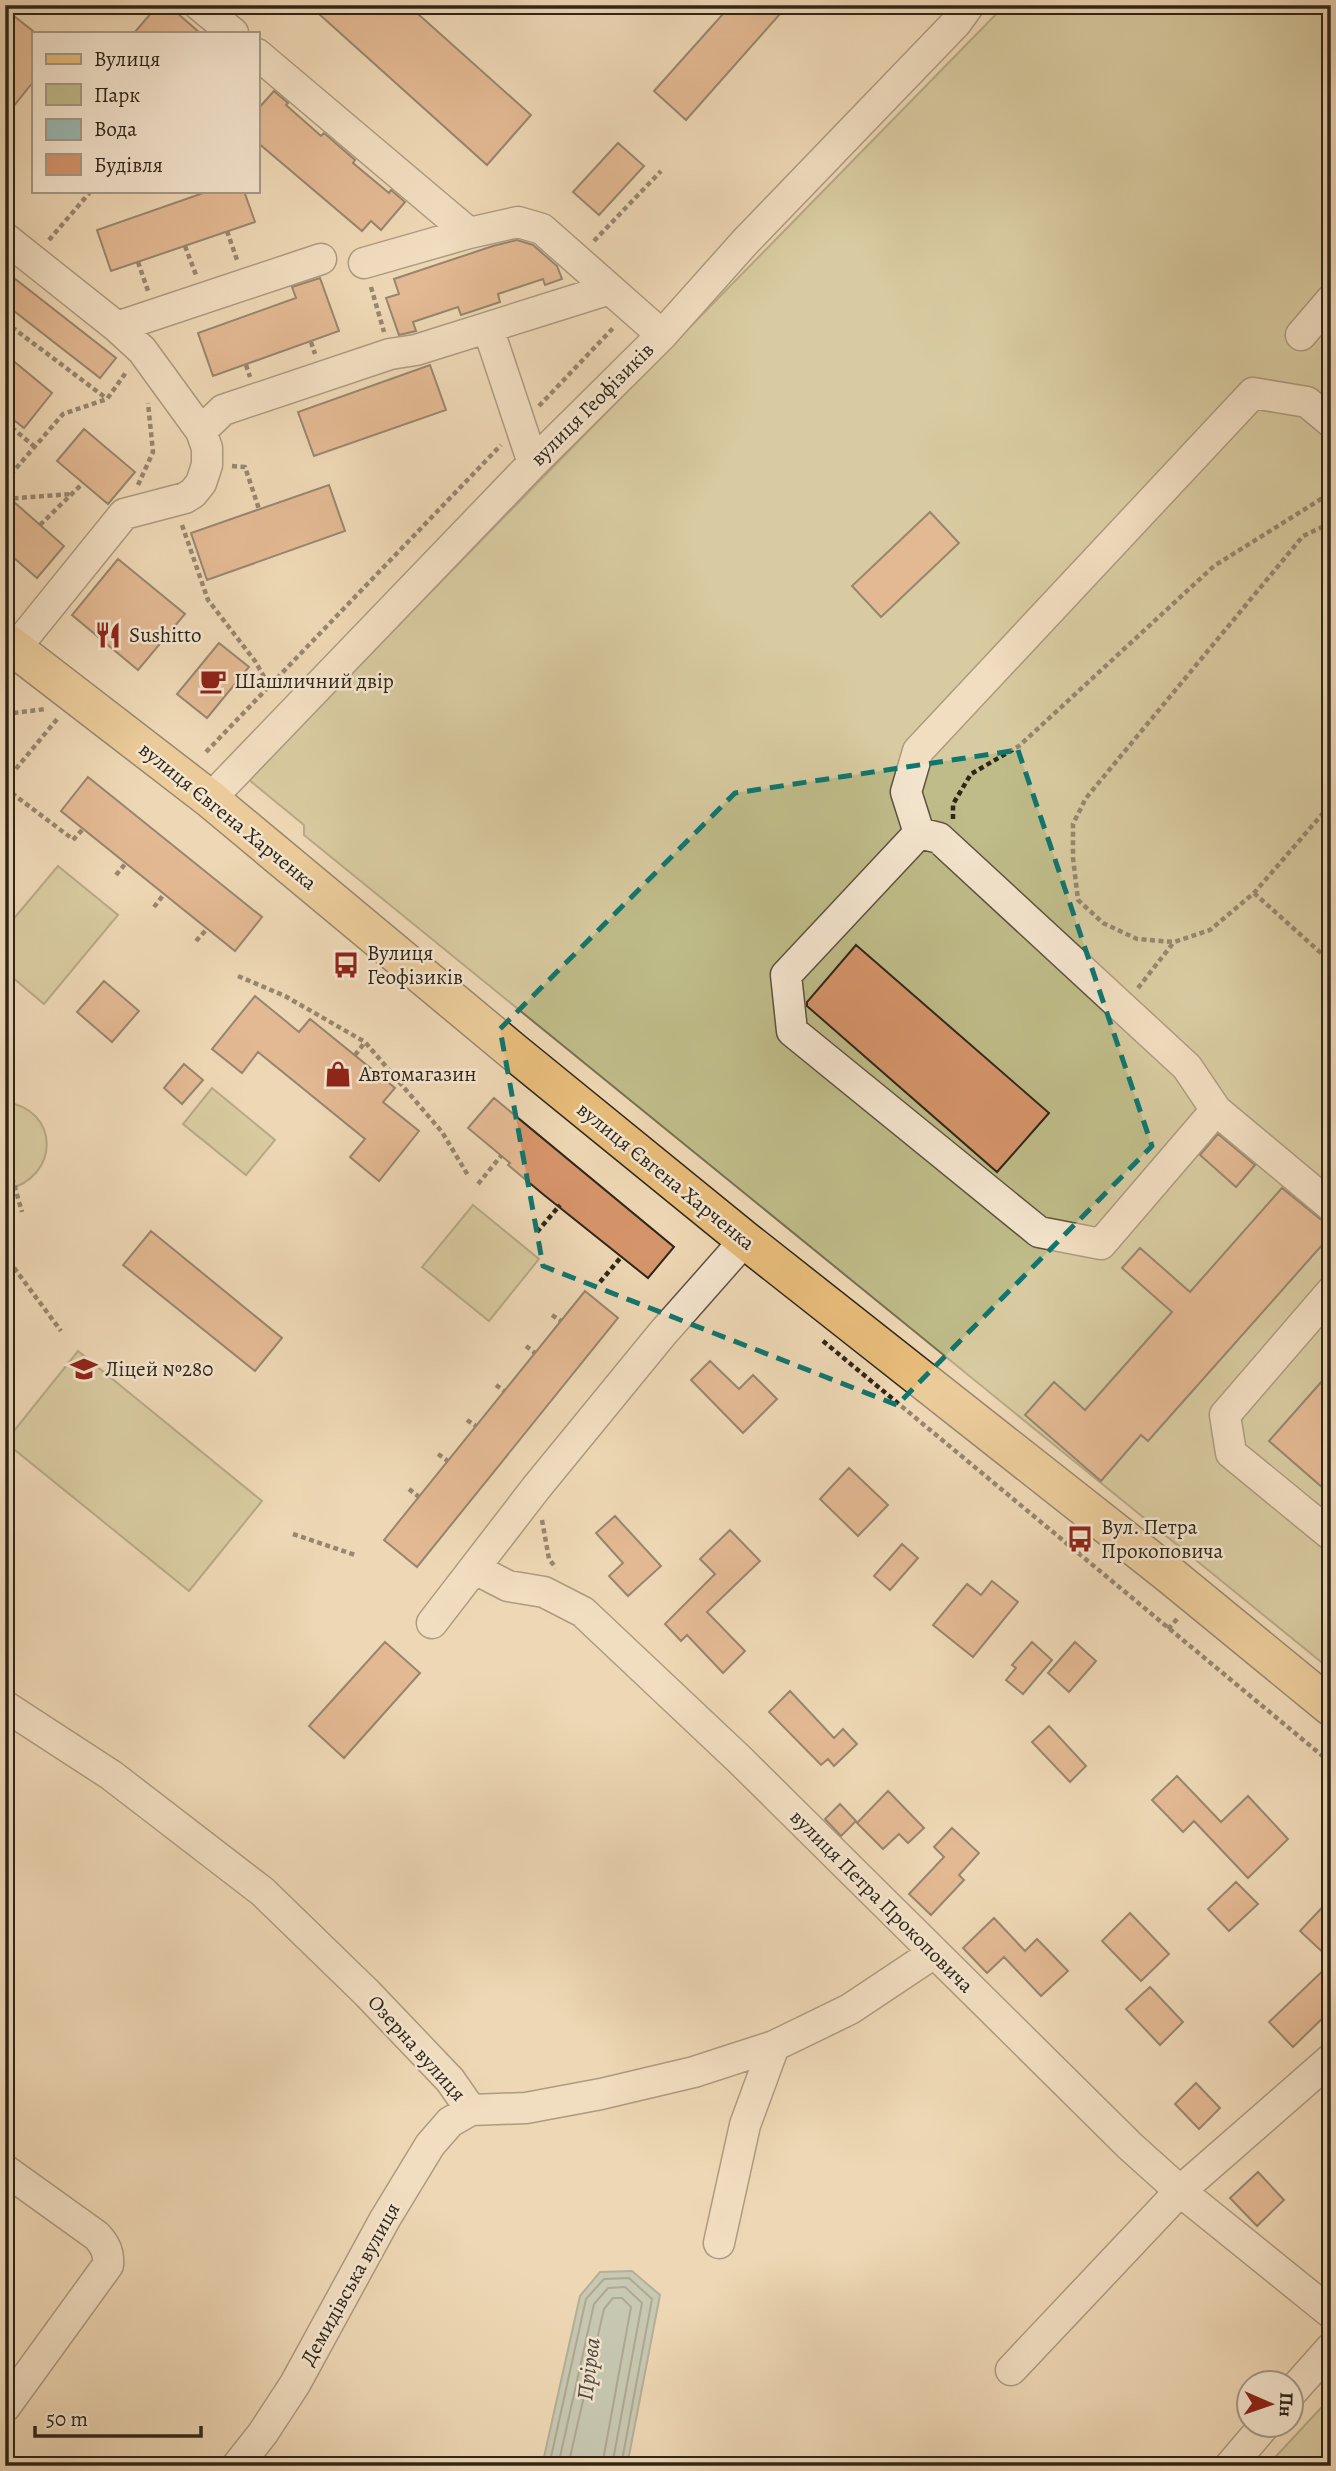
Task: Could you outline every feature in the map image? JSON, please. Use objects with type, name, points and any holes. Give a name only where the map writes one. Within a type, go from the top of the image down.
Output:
[{"type":"main road","name":"вулиця Євгена Харченка","points":[[9,650],[72,701],[210,799],[745,1240],[1170,1575],[1331,1707]]},
{"type":"street","points":[[200,5],[232,32]]},
{"type":"street","name":"вулиця Геофізиків","points":[[210,799],[533,463],[662,335],[745,242],[956,23],[969,5]]},
{"type":"street","points":[[259,56],[469,233]]},
{"type":"street","points":[[364,263],[518,222],[542,229],[662,335]]},
{"type":"street","points":[[5,238],[142,350],[201,431],[207,449],[207,465],[201,483],[193,493],[124,514],[9,650]]},
{"type":"street","points":[[117,327],[321,259]]},
{"type":"street","points":[[201,431],[223,410],[390,354],[416,350],[488,328],[621,299]]},
{"type":"street","points":[[1301,335],[1331,300]]},
{"type":"street","points":[[488,328],[533,463]]},
{"type":"street","points":[[919,834],[906,792],[918,751],[1253,393],[1307,402],[1331,422]]},
{"type":"street","points":[[919,834],[939,838],[1187,1067],[1216,1110],[1331,1206]]},
{"type":"street","points":[[919,834],[786,975],[792,1031],[1039,1231],[1101,1244],[1216,1110]]},
{"type":"street","points":[[432,1623],[536,1488],[662,1334],[745,1240]]},
{"type":"street","points":[[1331,1292],[1226,1415],[1231,1453],[1331,1535]]},
{"type":"street","name":"вулиця Петра Прокоповича","points":[[475,1569],[508,1586],[544,1592],[583,1612],[740,1760],[1130,2146],[1180,2191],[1331,2313]]},
{"type":"street","name":"Озерна вулиця","points":[[5,1706],[111,1775],[263,1892],[413,2041],[450,2080],[471,2110],[526,2108],[601,2094],[694,2072],[774,2046],[850,2009],[934,1953]]},
{"type":"street","points":[[719,2243],[745,2125],[774,2046]]},
{"type":"street","points":[[1011,2371],[1180,2191],[1331,2059]]},
{"type":"street","name":"Демидівська вулиця","points":[[237,2466],[263,2433],[295,2384],[385,2219],[430,2145],[450,2122],[471,2110]]},
{"type":"street","points":[[5,2170],[97,2236],[105,2245],[108,2265],[5,2407]]},
{"type":"street","points":[[1304,2378],[1331,2348]]},
{"type":"street","points":[[1230,2466],[1252,2440]]},
{"type":"path","points":[[576,259],[661,171]]},
{"type":"path","points":[[32,259],[90,192]]},
{"type":"path","points":[[364,263],[390,354]]},
{"type":"path","points":[[206,752],[521,425],[621,299]]},
{"type":"path","points":[[5,322],[107,399]]},
{"type":"path","points":[[5,481],[63,414],[107,399],[142,350]]},
{"type":"path","points":[[5,422],[35,447]]},
{"type":"path","points":[[207,465],[245,467],[260,509]]},
{"type":"path","points":[[40,525],[83,483]]},
{"type":"path","points":[[5,499],[71,494]]},
{"type":"path","points":[[953,851],[953,804],[971,774],[1019,746],[1214,566],[1321,499],[1331,499]]},
{"type":"path","points":[[174,500],[208,600],[255,660],[270,687]]},
{"type":"path","points":[[1331,523],[1303,536],[1086,798],[1073,824],[1073,858],[1078,900],[1103,923],[1137,939],[1174,942],[1210,930],[1254,893],[1331,804]]},
{"type":"path","points":[[5,714],[72,701]]},
{"type":"path","points":[[5,782],[72,701]]},
{"type":"path","points":[[5,788],[72,839],[83,829]]},
{"type":"path","points":[[116,876],[126,863]]},
{"type":"path","points":[[1254,893],[1331,962]]},
{"type":"path","points":[[154,907],[164,894]]},
{"type":"path","points":[[196,942],[207,929]]},
{"type":"path","points":[[1123,1008],[1174,942]]},
{"type":"path","points":[[238,976],[285,996],[365,1042],[442,1132],[469,1177]]},
{"type":"path","points":[[355,1055],[365,1042]]},
{"type":"path","points":[[5,1153],[22,1212]]},
{"type":"path","points":[[478,1184],[501,1156]]},
{"type":"path","points":[[537,1232],[560,1205]]},
{"type":"path","points":[[600,1282],[622,1256]]},
{"type":"path","points":[[9,1261],[61,1331]]},
{"type":"path","points":[[552,1315],[561,1321]]},
{"type":"path","points":[[821,1340],[1331,1763]]},
{"type":"path","points":[[526,1346],[535,1353]]},
{"type":"path","points":[[496,1384],[504,1391]]},
{"type":"path","points":[[467,1420],[476,1426]]},
{"type":"path","points":[[438,1454],[448,1461]]},
{"type":"path","points":[[536,1488],[549,1559],[556,1569]]},
{"type":"path","points":[[409,1489],[419,1497]]},
{"type":"path","points":[[293,1534],[355,1555]]},
{"type":"highlighted area","points":[[1018,750],[1152,1146],[897,1405],[543,1266],[500,1029],[735,793]]},
{"type":"green space","points":[[1005,5],[1331,5],[1331,1670],[304,835],[304,825],[248,779]]},
{"type":"green space","points":[[58,866],[118,915],[44,1004],[5,971],[5,929]]},
{"type":"green space","points":[[212,1088],[275,1140],[246,1175],[183,1124]]},
{"type":"green space","points":[[5,1102],[23,1107],[36,1117],[44,1129],[47,1144],[37,1172],[24,1183],[6,1190]]},
{"type":"green space","points":[[473,1205],[539,1259],[489,1321],[422,1267]]},
{"type":"green space","points":[[78,1351],[262,1501],[189,1591],[5,1442]]},
{"type":"green space","points":[[1331,2397],[1331,2466],[1267,2466],[1291,2440],[1304,2440],[1304,2426]]},
{"type":"water","name":"Прірва","points":[[632,2271],[660,2295],[627,2466],[542,2466],[580,2296],[600,2272]]},
{"type":"building","points":[[158,5],[168,5],[199,32],[135,32]]},
{"type":"building","points":[[309,5],[408,5],[531,115],[487,165]]},
{"type":"building","points":[[731,5],[788,5],[686,120],[654,91]]},
{"type":"building","points":[[5,9],[33,32],[32,83],[5,117]]},
{"type":"building","points":[[274,91],[321,136],[324,133],[355,160],[353,163],[389,193],[391,190],[405,202],[381,230],[371,221],[362,231],[259,144],[259,108]]},
{"type":"building","points":[[618,143],[644,166],[599,215],[573,192]]},
{"type":"building","points":[[206,192],[244,192],[255,222],[111,271],[97,230]]},
{"type":"building","points":[[517,240],[533,245],[557,266],[562,279],[545,285],[543,279],[498,294],[500,302],[461,315],[458,307],[413,322],[416,331],[399,335],[386,298],[399,294],[394,279]]},
{"type":"building","points":[[5,271],[116,358],[100,378],[5,304]]},
{"type":"building","points":[[320,278],[339,331],[213,376],[198,333],[296,298],[292,287]]},
{"type":"building","points":[[5,354],[52,393],[24,428],[5,413]]},
{"type":"building","points":[[430,365],[446,410],[314,456],[298,412]]},
{"type":"building","points":[[84,429],[135,472],[108,504],[57,461]]},
{"type":"building","points":[[329,485],[345,531],[207,580],[191,533]]},
{"type":"building","points":[[14,502],[64,546],[37,578],[5,550],[5,512]]},
{"type":"building","points":[[930,512],[959,543],[881,617],[852,586]]},
{"type":"building","points":[[118,559],[185,614],[138,670],[72,615]]},
{"type":"building","name":"Шашличний двір","points":[[219,643],[249,667],[207,718],[177,694]]},
{"type":"building","points":[[88,777],[262,917],[235,951],[61,811]]},
{"type":"building","points":[[856,945],[1049,1113],[997,1172],[807,1006],[807,1002]]},
{"type":"building","points":[[104,981],[139,1011],[112,1042],[77,1012]]},
{"type":"building","points":[[255,996],[299,1032],[310,1019],[395,1088],[383,1102],[419,1131],[379,1181],[350,1157],[365,1139],[258,1052],[242,1073],[212,1049]]},
{"type":"building","points":[[184,1064],[203,1080],[182,1104],[164,1088]]},
{"type":"building","points":[[494,1098],[674,1247],[648,1278],[508,1165],[510,1163],[468,1128]]},
{"type":"building","points":[[1218,1134],[1255,1165],[1236,1187],[1200,1155]]},
{"type":"building","points":[[1282,1188],[1320,1219],[1331,1224],[1331,1235],[1148,1441],[1141,1435],[1101,1481],[1025,1415],[1054,1382],[1085,1410],[1172,1312],[1122,1268],[1140,1248],[1190,1292]]},
{"type":"building","points":[[151,1231],[282,1338],[255,1371],[123,1265]]},
{"type":"building","points":[[585,1291],[618,1318],[417,1567],[384,1540]]},
{"type":"building","points":[[710,1361],[739,1389],[753,1375],[777,1399],[743,1433],[691,1380]]},
{"type":"building","points":[[1331,1371],[1331,1495],[1269,1441]]},
{"type":"building","points":[[849,1468],[888,1505],[858,1536],[820,1499]]},
{"type":"building","points":[[615,1516],[661,1566],[628,1596],[609,1576],[623,1563],[596,1533]]},
{"type":"building","points":[[730,1530],[760,1561],[707,1612],[745,1651],[723,1673],[687,1635],[681,1641],[665,1624],[715,1574],[700,1559]]},
{"type":"building","points":[[902,1544],[918,1558],[890,1590],[874,1576]]},
{"type":"building","points":[[992,1581],[1018,1602],[973,1657],[933,1625],[967,1584],[981,1595]]},
{"type":"building","points":[[385,1642],[420,1673],[344,1758],[309,1726]]},
{"type":"building","points":[[1032,1642],[1052,1660],[1023,1694],[1006,1680],[1016,1668],[1012,1665]]},
{"type":"building","points":[[1075,1642],[1096,1661],[1069,1692],[1048,1673]]},
{"type":"building","points":[[790,1691],[834,1738],[843,1729],[857,1744],[834,1766],[828,1759],[821,1765],[769,1712]]},
{"type":"building","points":[[1049,1726],[1086,1766],[1070,1782],[1032,1742]]},
{"type":"building","points":[[1177,1776],[1221,1822],[1248,1796],[1288,1839],[1248,1878],[1194,1821],[1183,1832],[1152,1800]]},
{"type":"building","points":[[888,1791],[924,1828],[908,1843],[899,1834],[883,1849],[857,1823]]},
{"type":"building","points":[[840,1804],[856,1821],[841,1836],[825,1819]]},
{"type":"building","points":[[952,1828],[979,1853],[959,1875],[964,1880],[931,1915],[909,1894],[944,1857],[934,1847]]},
{"type":"building","points":[[1236,1882],[1258,1904],[1229,1931],[1208,1909]]},
{"type":"building","points":[[1331,1898],[1331,1960],[1300,1931]]},
{"type":"building","points":[[1130,1913],[1169,1954],[1141,1981],[1102,1941]]},
{"type":"building","points":[[994,1918],[1025,1951],[1037,1939],[1068,1971],[1041,1996],[1004,1957],[987,1973],[963,1948]]},
{"type":"building","points":[[1331,1963],[1331,2010],[1293,2047],[1269,2022]]},
{"type":"building","points":[[1150,1987],[1183,2022],[1160,2045],[1126,2009]]},
{"type":"building","points":[[1196,2083],[1220,2108],[1199,2129],[1175,2104]]},
{"type":"building","points":[[1258,2172],[1284,2200],[1257,2226],[1230,2198]]},
{"type":"place","name":"Sushitto","points":[[108,635]]},
{"type":"place","name":"Шашличний двір","points":[[213,681]]},
{"type":"place","name":"Вулиця Геофізиків","points":[[346,965]]},
{"type":"place","name":"Автомагазин","points":[[338,1074]]},
{"type":"place","name":"Ліцей №280","points":[[84,1369]]},
{"type":"place","name":"Вул. Петра Прокоповича","points":[[1080,1539]]}]
